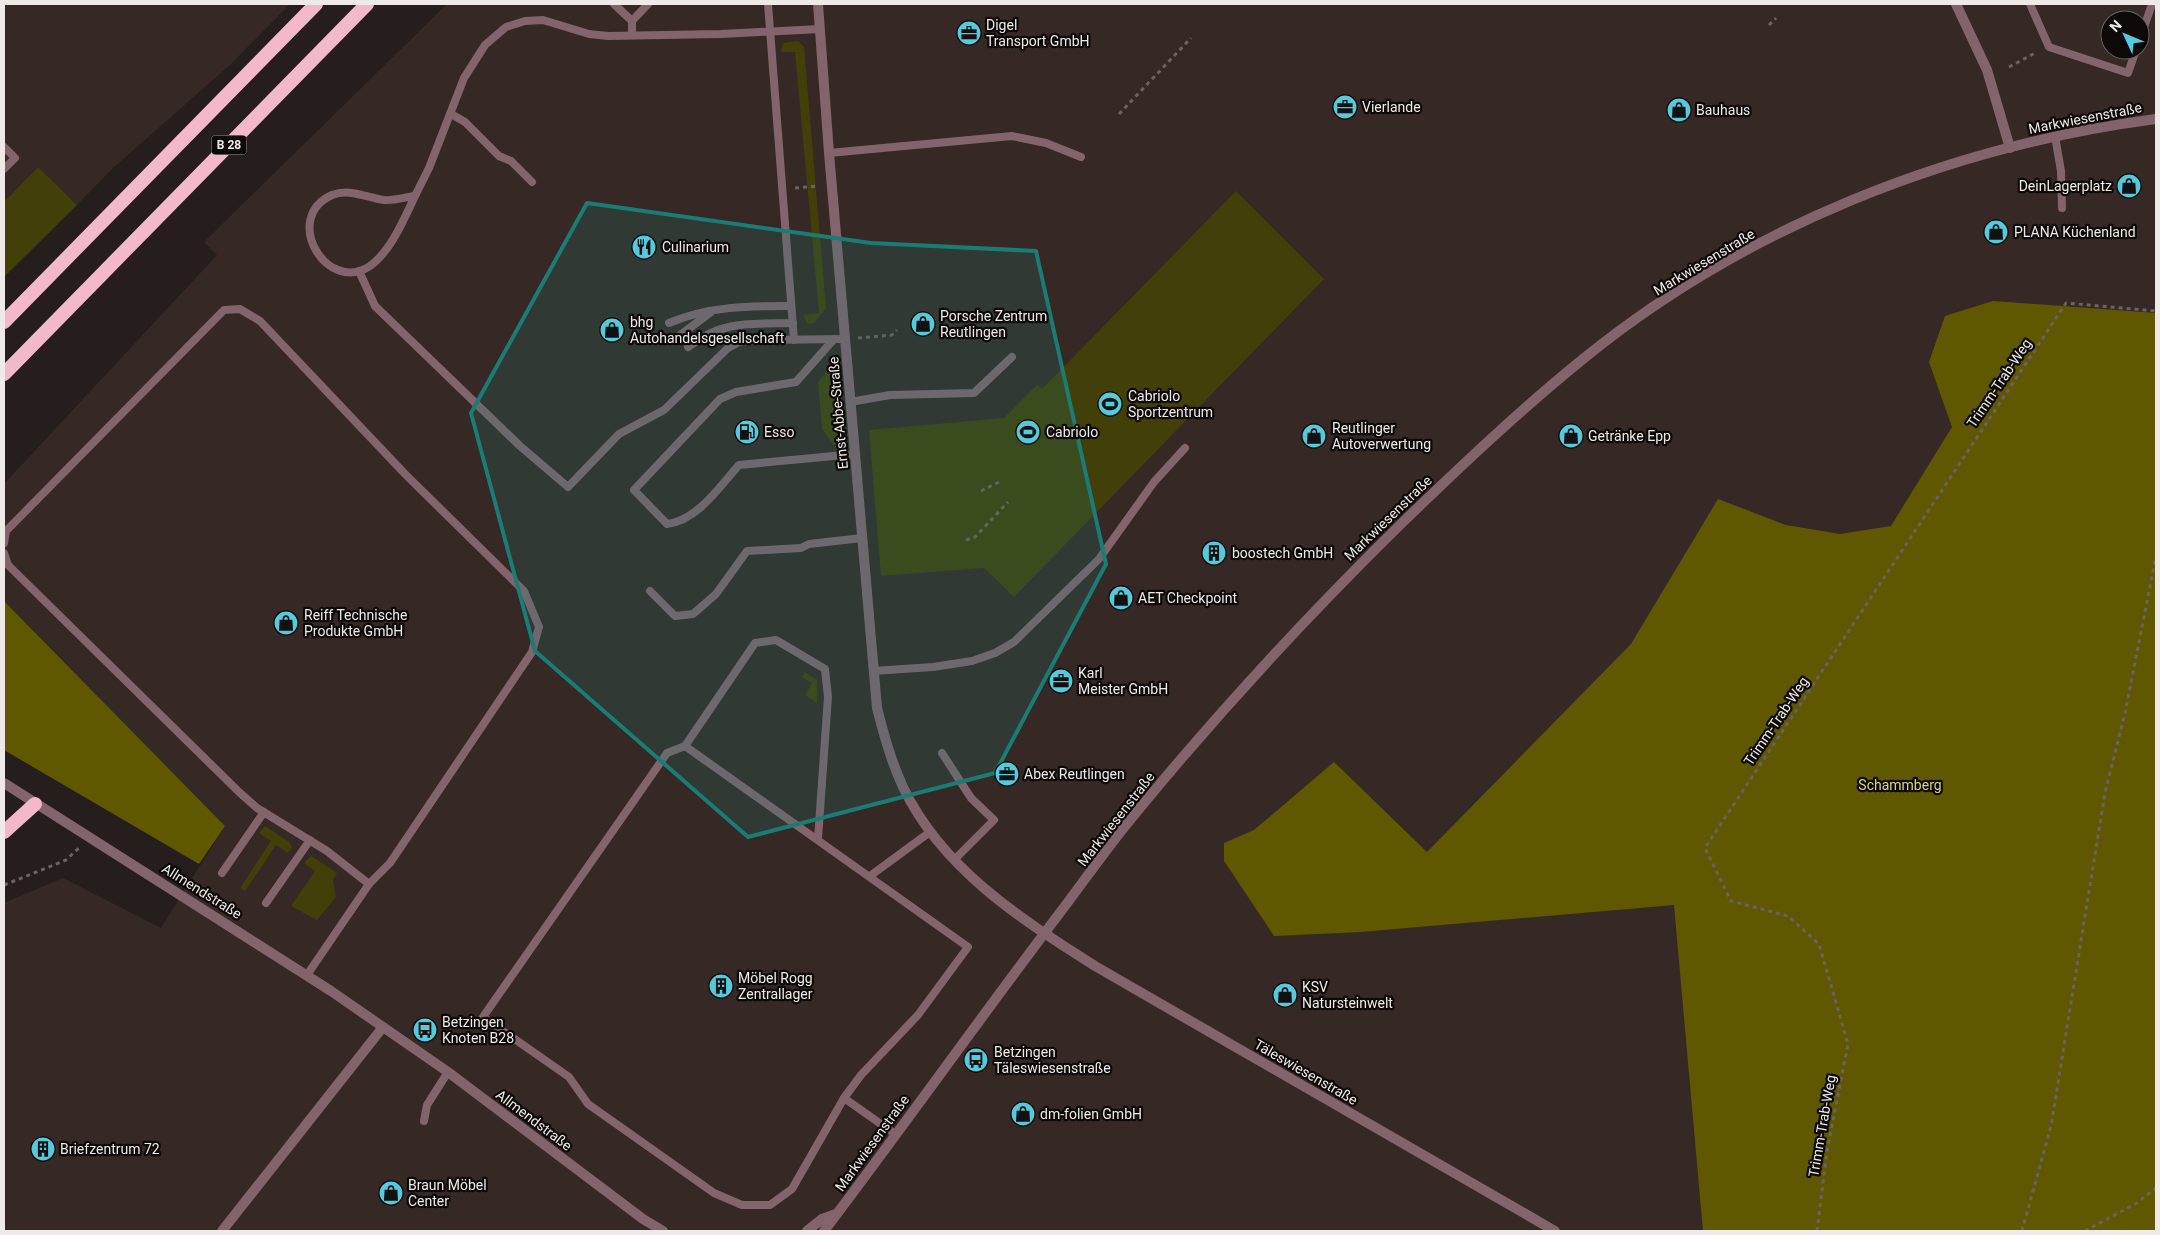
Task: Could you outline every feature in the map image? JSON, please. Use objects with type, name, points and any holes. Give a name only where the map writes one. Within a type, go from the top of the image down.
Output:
[{"type":"highway","name":"B 28","points":[[4,322],[316,4]]},
{"type":"highway","name":"B 28","points":[[4,374],[367,4]]},
{"type":"highway","points":[[4,832],[35,804]]},
{"type":"street","name":"Ernst-Abbe-Straße","points":[[818,4],[877,708],[894,766],[904,788],[930,832],[954,860],[1002,904],[1044,934]]},
{"type":"street","points":[[1956,4],[1987,70],[2010,148]]},
{"type":"street","name":"Markwiesenstraße","points":[[824,1231],[1128,823],[1249,682],[1360,564],[1461,466],[1585,357],[1692,283],[1815,216],[1904,180],[2010,148],[2055,136],[2156,119]]},
{"type":"street","name":"Allmendstraße","points":[[4,783],[307,975],[448,1072],[643,1219],[663,1231]]},
{"type":"street","name":"Täleswiesenstraße","points":[[1044,934],[1095,966],[1555,1231]]},
{"type":"street","points":[[222,1231],[383,1027]]},
{"type":"street","points":[[807,1231],[822,1219],[837,1214]]},
{"type":"street","name":"Allmendstraße","points":[[643,1219],[655,1231]]},
{"type":"lane","points":[[614,4],[632,21]]},
{"type":"lane","points":[[632,34],[632,21],[648,4]]},
{"type":"lane","points":[[768,4],[794,340]]},
{"type":"lane","points":[[2030,4],[2049,46],[2128,73],[2133,60]]},
{"type":"lane","points":[[415,196],[385,200],[362,194],[344,193],[332,195],[322,202],[311,215],[309,232],[312,247],[320,258],[331,267],[348,272],[359,271],[370,266],[384,251],[406,216],[429,168],[474,60],[490,40],[506,27],[525,21],[543,20],[589,34],[608,36],[632,34],[721,34],[820,29]]},
{"type":"lane","points":[[450,114],[465,122],[499,156],[511,161],[532,182]]},
{"type":"lane","points":[[829,153],[1012,136],[1061,148],[1081,156]]},
{"type":"lane","points":[[2055,136],[2061,171],[2062,208]]},
{"type":"lane","points":[[4,147],[15,158],[4,169]]},
{"type":"lane","points":[[359,271],[375,306],[520,446],[568,487],[619,434],[664,410],[728,348],[740,342],[753,340],[845,339]]},
{"type":"lane","points":[[670,323],[688,315],[711,312],[729,306],[791,306]]},
{"type":"lane","points":[[4,543],[6,531],[224,310],[240,309],[260,321],[406,476],[524,591],[539,627],[532,652],[390,863],[369,884],[307,975]]},
{"type":"lane","points":[[679,336],[711,312]]},
{"type":"lane","points":[[688,347],[715,330],[741,324],[793,323]]},
{"type":"lane","points":[[834,339],[796,382],[736,392],[720,399],[634,490],[668,524],[682,522],[698,509],[739,465],[855,454]]},
{"type":"lane","points":[[850,402],[890,394],[974,393],[1012,358]]},
{"type":"lane","points":[[873,671],[972,662],[996,653],[1014,642],[1099,559],[1154,482],[1185,448]]},
{"type":"lane","points":[[650,591],[675,616],[693,614],[716,594],[748,550],[801,548],[808,544],[862,538]]},
{"type":"lane","points":[[4,553],[8,565],[239,792],[264,812],[310,840],[369,884]]},
{"type":"lane","points":[[685,746],[968,947],[918,1015],[861,1075],[844,1098],[792,1188],[770,1204],[742,1205],[714,1193],[588,1104],[569,1077],[483,1017],[667,753],[685,746],[755,643],[776,640],[825,668],[828,697],[818,839]]},
{"type":"lane","points":[[942,753],[971,798],[994,820],[954,860]]},
{"type":"lane","points":[[222,873],[264,812]]},
{"type":"lane","points":[[870,876],[930,832]]},
{"type":"lane","points":[[266,903],[310,840]]},
{"type":"lane","points":[[424,1121],[427,1105],[448,1072]]},
{"type":"lane","points":[[844,1098],[895,1134]]},
{"type":"path","points":[[1769,25],[1776,18]]},
{"type":"path","points":[[1119,114],[1192,38]]},
{"type":"path","points":[[2009,67],[2027,58]]},
{"type":"path","points":[[782,189],[832,185]]},
{"type":"path","name":"Trimm-Trab-Weg","points":[[1817,1231],[1827,1151],[1848,1044],[1846,1035],[1819,944],[1788,916],[1731,901],[1705,848],[2066,304],[2156,311]]},
{"type":"path","points":[[862,338],[892,335],[897,330]]},
{"type":"path","points":[[981,490],[999,482]]},
{"type":"path","points":[[966,540],[974,537],[1008,502]]},
{"type":"path","points":[[2022,1231],[2050,1126],[2106,793],[2127,704],[2156,556]]},
{"type":"path","points":[[4,885],[66,860],[88,838]]},
{"type":"path","points":[[2085,1231],[2137,1204],[2156,1188]]},
{"type":"highlighted area","points":[[587,203],[871,243],[1036,251],[1106,564],[995,773],[748,837],[535,651],[471,413]]},
{"type":"shaded area","points":[[4,4],[290,4],[231,64],[112,169],[77,205],[38,167],[4,202]]},
{"type":"shaded area","points":[[447,4],[2156,4],[2156,1231],[4,1231],[4,903],[63,878],[161,928],[225,826],[4,601],[4,484],[217,255],[204,242]]},
{"type":"shaded area","points":[[798,41],[804,47],[826,308],[814,323],[807,324],[803,315],[819,313],[795,52],[781,52],[783,43]]},
{"type":"shaded area","points":[[38,167],[77,205],[4,277],[4,202]]},
{"type":"shaded area","name":"Cabriolo Sportzentrum","points":[[1236,191],[1324,279],[1014,597],[984,568],[881,576],[869,430],[1004,418],[1037,385],[1042,389]]},
{"type":"shaded area","points":[[829,368],[833,371],[837,443],[834,445],[822,429],[818,382]]},
{"type":"shaded area","points":[[805,672],[817,680],[817,703],[805,695],[812,683],[802,677]]},
{"type":"shaded area","points":[[265,826],[289,842],[292,847],[288,853],[276,845],[245,891],[240,888],[271,841],[259,833]]},
{"type":"shaded area","points":[[311,856],[337,873],[333,880],[336,897],[317,920],[291,906],[315,871],[304,863]]},
{"type":"green space","name":"Schammberg","points":[[1993,301],[2156,313],[2156,1231],[1703,1231],[1674,905],[1360,932],[1274,936],[1224,861],[1224,843],[1254,830],[1334,762],[1427,852],[1631,644],[1718,499],[1786,525],[1840,534],[1891,526],[1952,427],[1929,362],[1945,316]]},
{"type":"green space","points":[[4,601],[225,826],[199,864],[4,750]]},
{"type":"place","name":"Digel Transport GmbH","points":[[969,33]]},
{"type":"place","name":"Vierlande","points":[[1345,107]]},
{"type":"place","name":"Bauhaus","points":[[1679,110]]},
{"type":"place","name":"DeinLagerplatz","points":[[2129,186]]},
{"type":"place","name":"PLANA Küchenland","points":[[1996,232]]},
{"type":"place","name":"Culinarium","points":[[644,247]]},
{"type":"place","name":"Porsche Zentrum Reutlingen","points":[[923,324]]},
{"type":"place","name":"bhg Autohandelsgesellschaft","points":[[612,330]]},
{"type":"place","name":"Cabriolo Sportzentrum","points":[[1110,404]]},
{"type":"place","name":"Esso","points":[[747,432]]},
{"type":"place","name":"Cabriolo","points":[[1028,432]]},
{"type":"place","name":"Reutlinger Autoverwertung","points":[[1314,436]]},
{"type":"place","name":"Getränke Epp","points":[[1571,436]]},
{"type":"place","name":"boostech GmbH","points":[[1214,553]]},
{"type":"place","name":"AET Checkpoint","points":[[1121,598]]},
{"type":"place","name":"Reiff Technische Produkte GmbH","points":[[286,623]]},
{"type":"place","name":"Karl Meister GmbH","points":[[1061,681]]},
{"type":"place","name":"Abex Reutlingen","points":[[1007,774]]},
{"type":"place","name":"Möbel Rogg Zentrallager","points":[[721,986]]},
{"type":"place","name":"KSV Natursteinwelt","points":[[1285,995]]},
{"type":"place","name":"Betzingen Knoten B28","points":[[425,1030]]},
{"type":"place","name":"Betzingen Täleswiesenstraße","points":[[976,1060]]},
{"type":"place","name":"dm-folien GmbH","points":[[1023,1114]]},
{"type":"place","name":"Briefzentrum 72","points":[[43,1149]]},
{"type":"place","name":"Braun Möbel Center","points":[[391,1193]]}]
